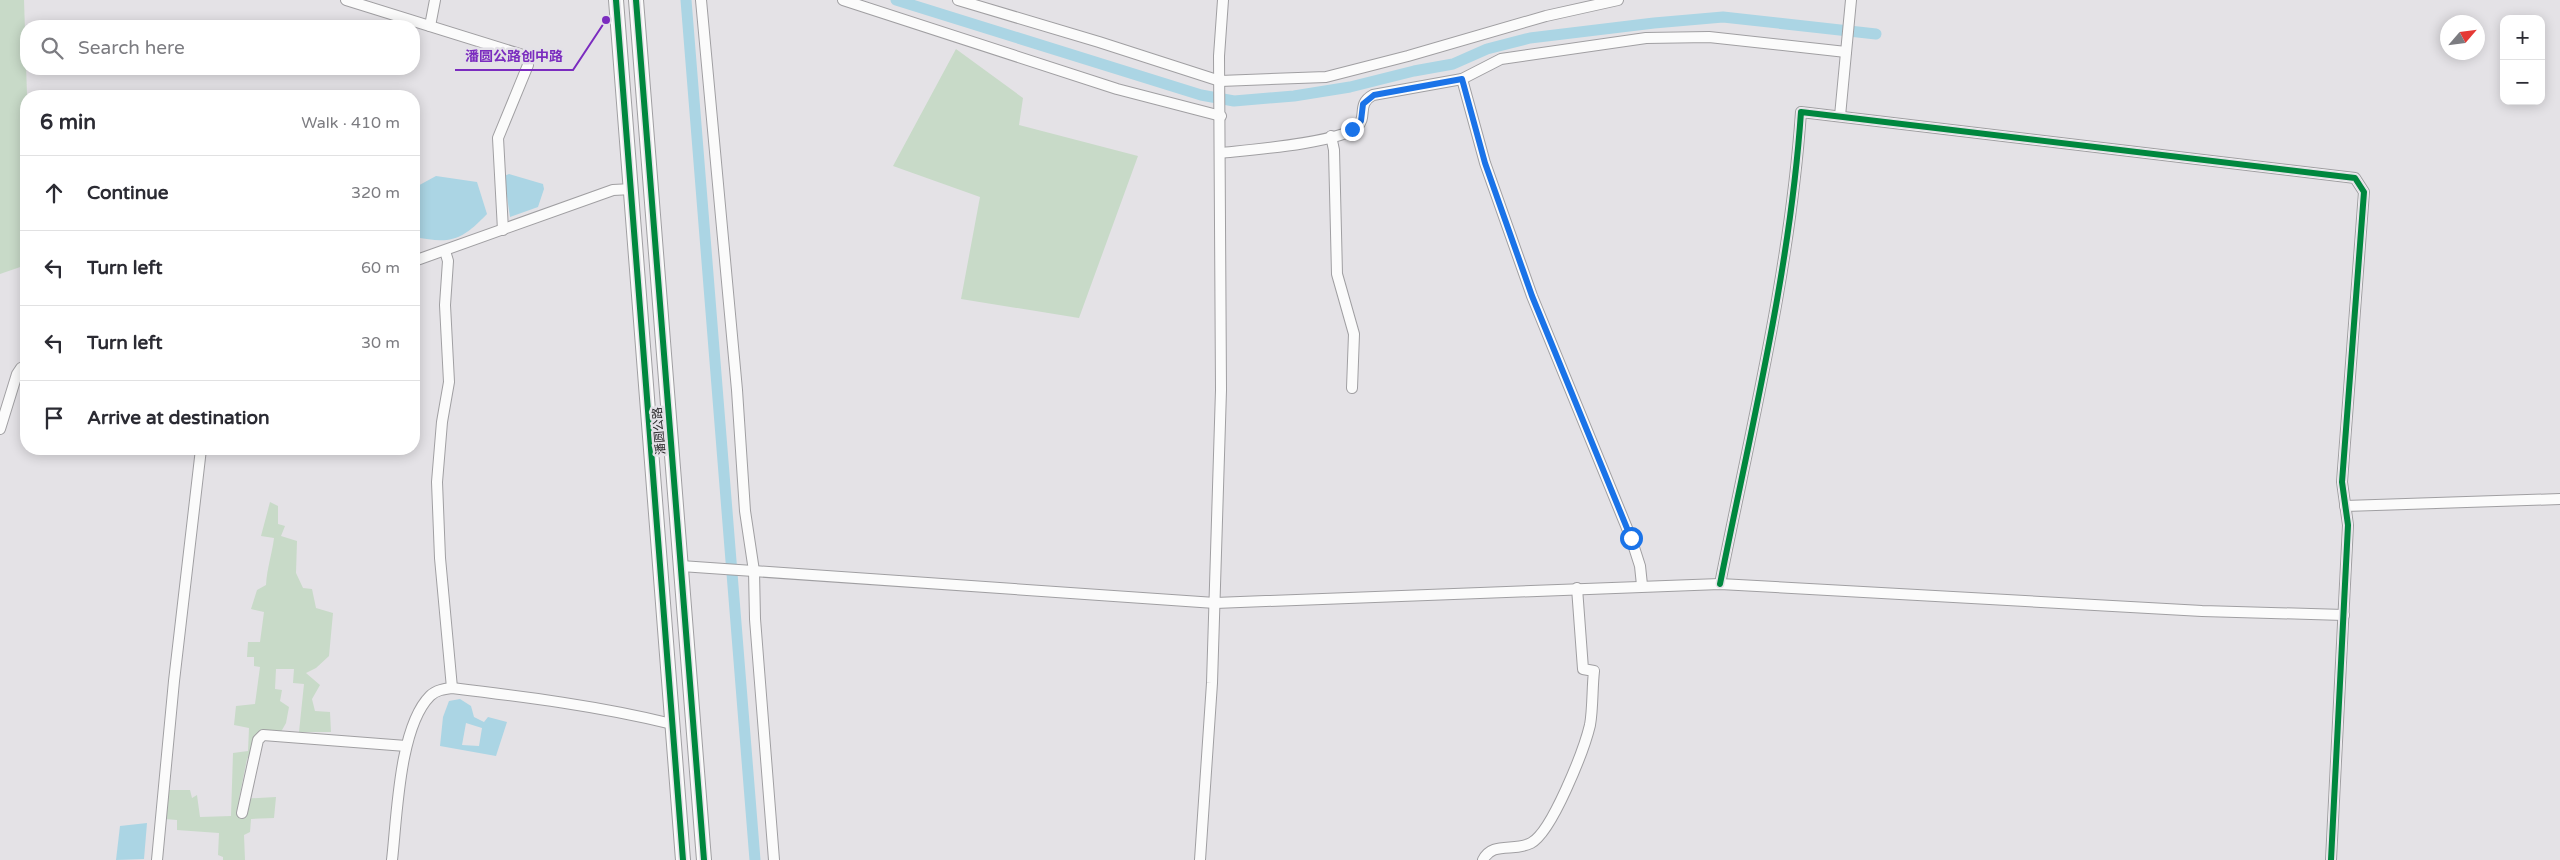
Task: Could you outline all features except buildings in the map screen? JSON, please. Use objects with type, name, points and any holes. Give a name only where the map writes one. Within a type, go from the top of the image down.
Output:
[{"type":"main road","name":"潘圆公路","points":[[616,0],[683,860]]},
{"type":"main road","name":"潘圆公路","points":[[636,0],[704,860]]},
{"type":"street","points":[[346,0],[411,20]]},
{"type":"street","points":[[430,26],[435,0]]},
{"type":"street","points":[[701,0],[736,381],[774,860]]},
{"type":"street","points":[[843,0],[1117,89],[1221,115]]},
{"type":"street","points":[[958,0],[1099,42],[1220,84],[1326,77],[1408,56],[1546,16],[1618,0]]},
{"type":"street","points":[[1200,860],[1212,683],[1221,390],[1220,84],[1223,0]]},
{"type":"street","points":[[1840,116],[1851,0]]},
{"type":"street","points":[[420,23],[526,56],[528,65],[498,138],[503,230]]},
{"type":"street","points":[[1221,153],[1295,144],[1331,136],[1357,126],[1361,121],[1363,104],[1374,95],[1462,79],[1501,59],[1646,38],[1709,37],[1846,52]]},
{"type":"street","points":[[1462,79],[1485,163],[1526,278],[1631,538],[1640,566],[1642,585]]},
{"type":"street","points":[[1720,584],[1784,263],[1797,177],[1801,112],[2355,178],[2364,192],[2342,482],[2348,525],[2331,860]]},
{"type":"street","points":[[1331,136],[1334,150],[1337,274],[1354,334],[1352,388]]},
{"type":"street","points":[[420,259],[445,252],[613,190],[632,189]]},
{"type":"street","points":[[445,252],[448,262],[444,305],[449,382],[442,422],[436,482],[440,558],[452,688]]},
{"type":"street","points":[[0,429],[16,374],[20,368]]},
{"type":"street","points":[[157,860],[174,681],[200,455]]},
{"type":"street","points":[[2345,506],[2560,499]]},
{"type":"street","points":[[681,566],[1215,603],[1642,585],[1720,584],[2202,611],[2344,615]]},
{"type":"street","points":[[1483,860],[1486,853],[1496,848],[1519,847],[1532,843],[1541,834],[1567,786],[1590,725],[1594,671],[1583,669],[1576,588]]},
{"type":"street","points":[[392,860],[406,746],[416,718],[430,696],[440,689],[452,688],[604,708],[672,724]]},
{"type":"street","points":[[242,813],[258,740],[263,734],[406,746]]},
{"type":"green space","points":[[0,0],[24,0],[25,20],[20,20],[20,75],[26,75],[27,90],[20,90],[20,267],[0,274]]},
{"type":"green space","points":[[956,49],[1023,98],[1019,125],[1138,156],[1079,318],[961,299],[980,197],[893,166]]},
{"type":"green space","points":[[270,502],[278,506],[278,524],[285,526],[281,536],[297,541],[296,573],[303,588],[312,589],[316,608],[333,613],[329,656],[316,668],[306,673],[320,685],[312,699],[315,711],[330,712],[331,732],[299,732],[304,684],[293,683],[294,669],[276,669],[275,689],[282,690],[280,701],[289,707],[286,723],[278,737],[260,739],[247,759],[239,799],[276,797],[274,818],[251,819],[250,832],[244,835],[245,860],[223,860],[223,857],[218,855],[219,833],[177,830],[177,820],[165,819],[169,790],[190,790],[192,798],[197,795],[200,817],[231,816],[233,753],[248,751],[249,728],[234,725],[236,706],[255,704],[260,667],[254,666],[254,657],[247,657],[248,642],[260,642],[264,612],[251,609],[257,590],[266,585],[274,538],[261,536]]},
{"type":"water","points":[[509,174],[543,184],[544,189],[538,207],[510,217],[504,176]]},
{"type":"water","points":[[436,176],[477,182],[487,214],[470,230],[455,238],[437,240],[420,238],[420,185]]},
{"type":"water","points":[[460,699],[471,706],[474,717],[484,722],[488,717],[507,722],[496,756],[440,746],[443,717],[449,701]],"holes":[[[466,723],[482,728],[479,746],[462,745]]]},
{"type":"water","points":[[147,823],[144,859],[116,860],[120,826]]},
{"type":"waterway","points":[[686,0],[755,860]]},
{"type":"waterway","points":[[896,0],[1201,95],[1234,101],[1294,96],[1350,87],[1414,71],[1453,64],[1487,49],[1530,38],[1654,23],[1723,17],[1876,34]]},
{"type":"cycle path","points":[[616,0],[683,860]]},
{"type":"cycle path","points":[[636,0],[704,860]]},
{"type":"cycle path","points":[[1720,584],[1779,290],[1796,172],[1801,112],[2355,178],[2364,192],[2342,482],[2348,525],[2331,860]]},
{"type":"place","name":"潘圆公路创中路","points":[[606,20]]},
{"type":"route","points":[[1352,129],[1361,121],[1363,104],[1367,98],[1374,95],[1462,79],[1485,163],[1532,296],[1631,538]]}]
